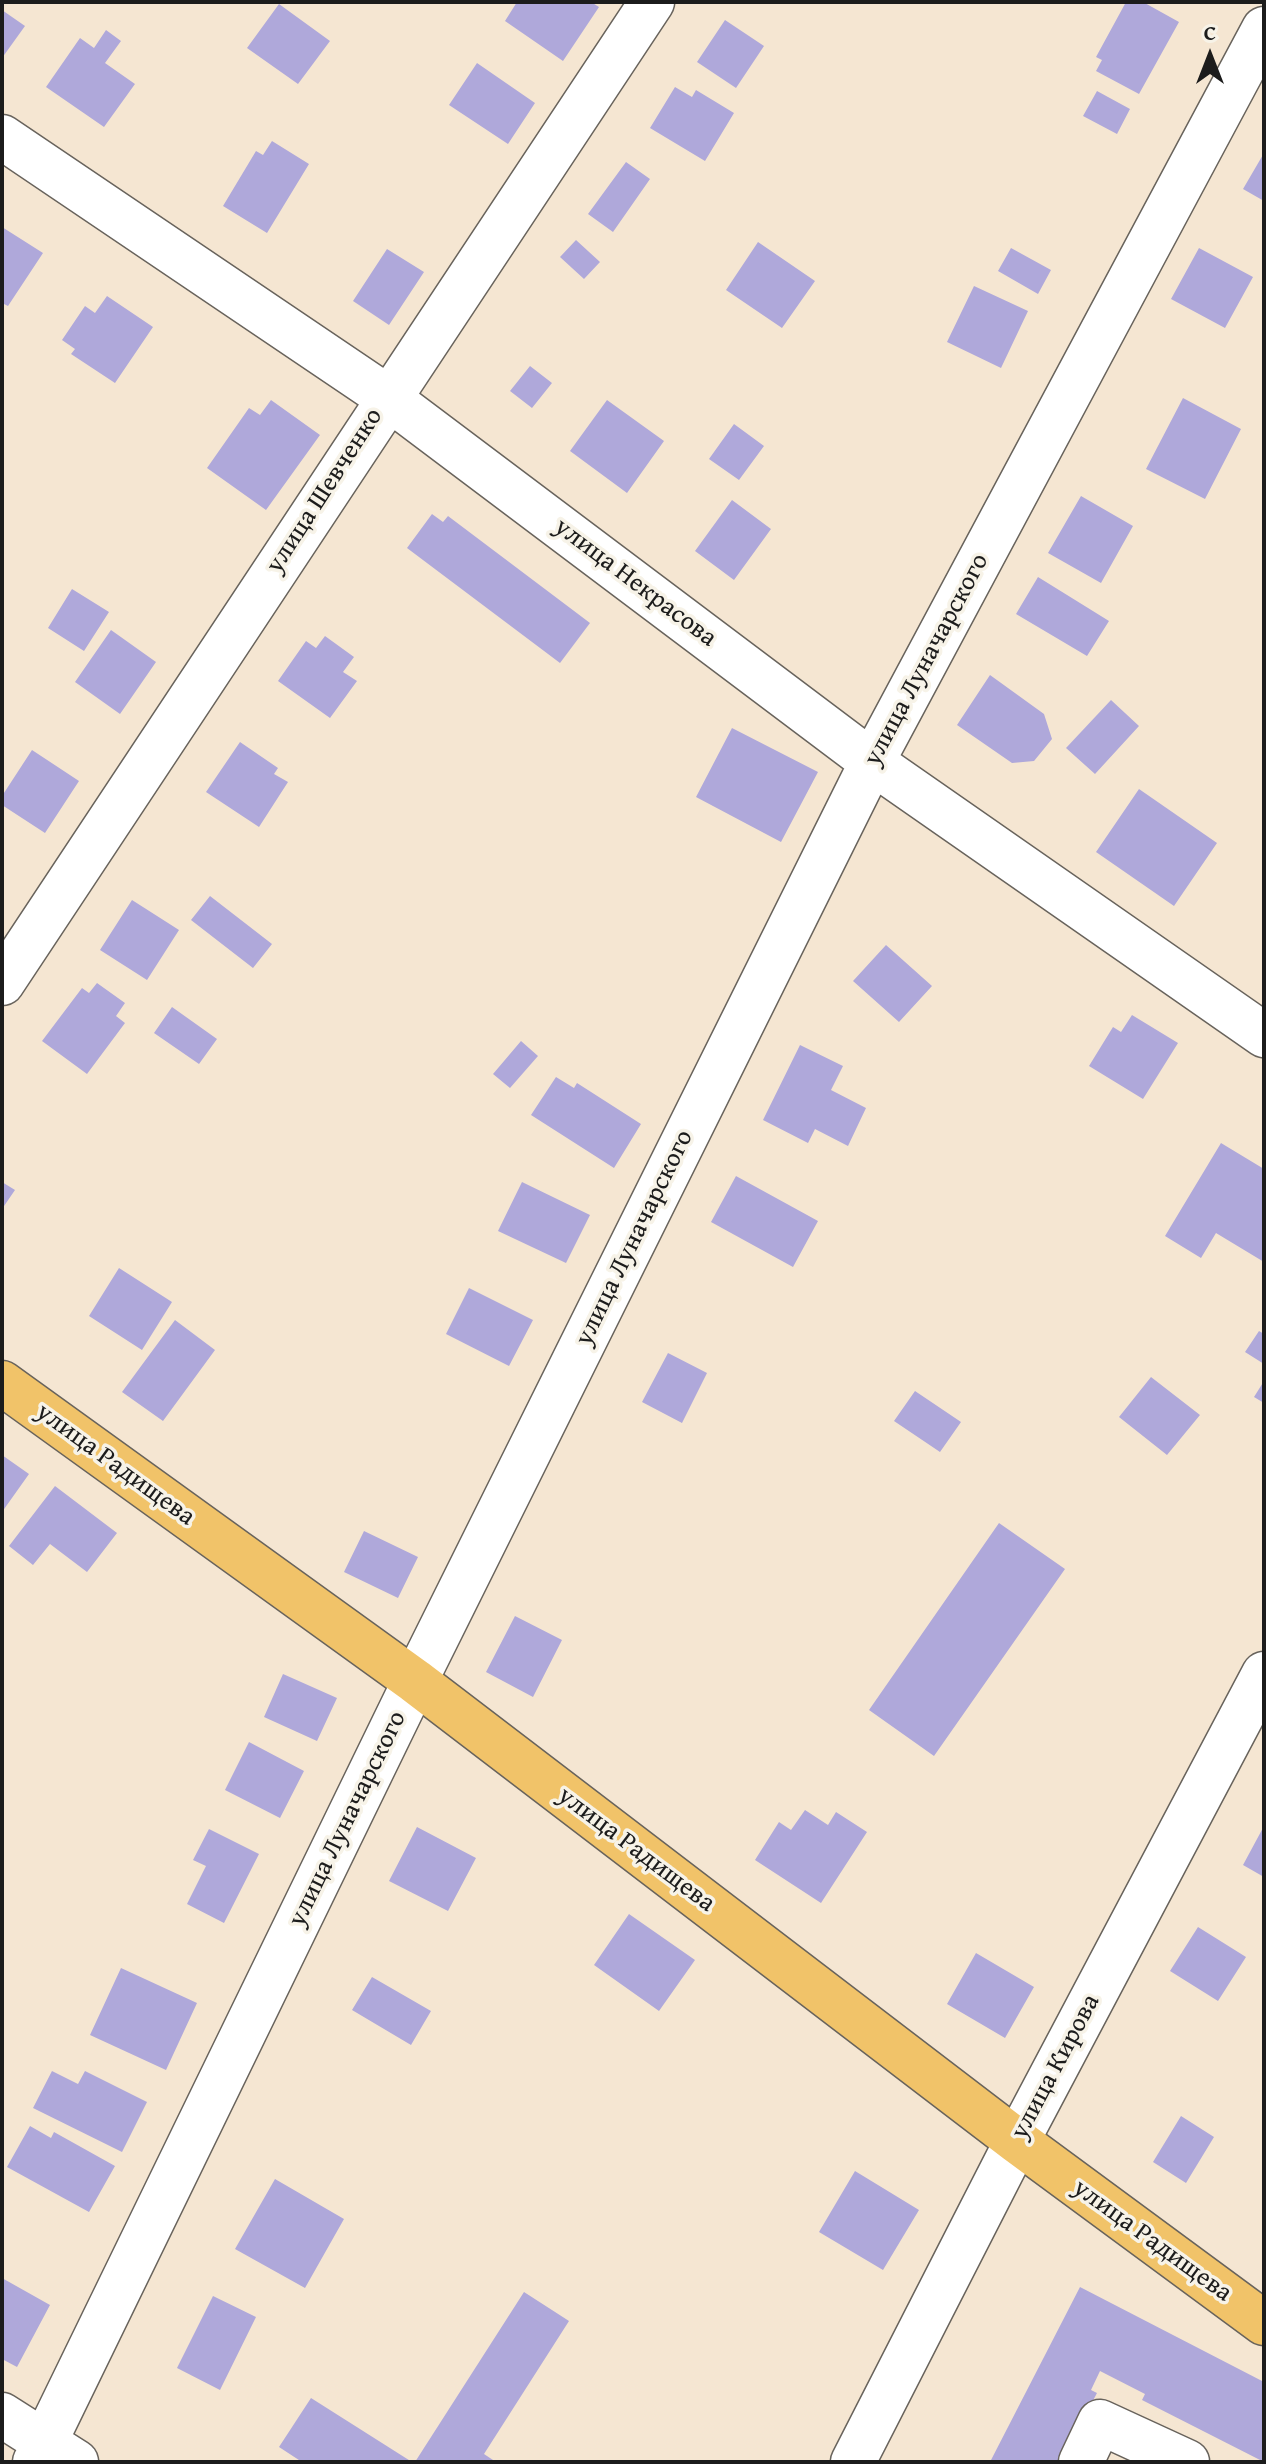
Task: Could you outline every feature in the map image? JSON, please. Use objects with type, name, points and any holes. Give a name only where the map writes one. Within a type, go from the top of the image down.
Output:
[{"type":"main road","name":"улица Радищева","points":[[2,1383],[415,1681],[1017,2141],[1264,2323]]},
{"type":"street","name":"улица Шевченко","points":[[2,983],[387,397],[652,2]]},
{"type":"street","name":"улица Луначарского","points":[[52,2456],[415,1681],[872,762],[1264,29]]},
{"type":"street","name":"улица Некрасова","points":[[2,137],[387,397],[872,762],[1264,1035]]},
{"type":"street","name":"улица Кирова","points":[[853,2462],[1017,2141],[1264,1674]]},
{"type":"street","points":[[2,2415],[52,2456]]},
{"type":"street","points":[[1081,2462],[1100,2422],[1187,2462]]},
{"type":"building","points":[[517,2],[591,2],[599,7],[563,61],[505,21]]},
{"type":"building","points":[[1126,2],[1143,2],[1179,22],[1139,94],[1096,71],[1102,60],[1096,57]]},
{"type":"building","points":[[279,4],[330,41],[298,84],[247,48]]},
{"type":"building","points":[[2,10],[25,26],[2,58]]},
{"type":"building","points":[[725,20],[764,46],[736,88],[697,62]]},
{"type":"building","points":[[106,30],[121,41],[105,63],[135,84],[104,127],[46,87],[80,38],[94,48]]},
{"type":"building","points":[[477,63],[535,103],[508,144],[449,105]]},
{"type":"building","points":[[675,87],[692,97],[696,90],[734,113],[705,161],[650,128]]},
{"type":"building","points":[[1097,91],[1130,109],[1117,134],[1083,116]]},
{"type":"building","points":[[272,141],[309,164],[267,233],[223,206],[256,151],[263,155]]},
{"type":"building","points":[[1264,153],[1264,201],[1243,189]]},
{"type":"building","points":[[626,162],[650,179],[613,232],[588,214]]},
{"type":"building","points":[[2,227],[43,253],[8,306],[2,303]]},
{"type":"building","points":[[576,240],[600,262],[584,279],[560,257]]},
{"type":"building","points":[[758,242],[815,281],[782,328],[726,290]]},
{"type":"building","points":[[1011,248],[1051,270],[1038,294],[998,271]]},
{"type":"building","points":[[1199,248],[1253,277],[1225,328],[1171,299]]},
{"type":"building","points":[[387,249],[424,272],[389,325],[353,301]]},
{"type":"building","points":[[974,286],[1028,311],[1001,368],[947,342]]},
{"type":"building","points":[[107,296],[153,327],[115,383],[71,354],[75,349],[62,340],[85,306],[95,313]]},
{"type":"building","points":[[530,366],[552,383],[532,408],[510,391]]},
{"type":"building","points":[[1183,398],[1241,429],[1205,499],[1146,469]]},
{"type":"building","points":[[271,400],[320,435],[266,510],[207,468],[249,408],[260,415]]},
{"type":"building","points":[[607,400],[664,441],[627,493],[570,451]]},
{"type":"building","points":[[734,424],[764,446],[739,480],[709,459]]},
{"type":"building","points":[[1081,496],[1133,526],[1101,583],[1048,553]]},
{"type":"building","points":[[732,500],[771,529],[734,580],[695,551]]},
{"type":"building","points":[[432,514],[443,522],[448,516],[590,623],[560,663],[407,548]]},
{"type":"building","points":[[1038,577],[1109,621],[1087,656],[1016,614]]},
{"type":"building","points":[[72,589],[109,612],[84,651],[48,628]]},
{"type":"building","points":[[111,630],[156,662],[120,714],[75,682]]},
{"type":"building","points":[[325,636],[354,657],[343,672],[357,681],[330,718],[278,681],[306,641],[316,648]]},
{"type":"building","points":[[990,675],[1044,714],[1052,739],[1034,761],[1012,763],[957,725]]},
{"type":"building","points":[[1111,700],[1139,726],[1095,774],[1066,748]]},
{"type":"building","points":[[732,728],[818,772],[781,842],[696,797]]},
{"type":"building","points":[[240,742],[278,768],[274,774],[288,782],[259,827],[206,792]]},
{"type":"building","points":[[32,750],[79,781],[45,833],[2,805],[2,796]]},
{"type":"building","points":[[1139,789],[1217,843],[1174,906],[1096,852]]},
{"type":"building","points":[[210,896],[272,944],[253,968],[191,920]]},
{"type":"building","points":[[132,900],[179,930],[147,980],[100,950]]},
{"type":"building","points":[[886,945],[932,986],[899,1022],[853,981]]},
{"type":"building","points":[[97,983],[125,1003],[116,1016],[125,1023],[87,1074],[42,1041],[82,988],[89,993]]},
{"type":"building","points":[[172,1007],[217,1039],[199,1064],[154,1033]]},
{"type":"building","points":[[1132,1015],[1178,1043],[1143,1099],[1089,1066],[1113,1027],[1121,1032]]},
{"type":"building","points":[[521,1041],[538,1056],[510,1088],[493,1074]]},
{"type":"building","points":[[800,1045],[843,1066],[831,1090],[866,1108],[848,1146],[815,1129],[808,1143],[763,1120]]},
{"type":"building","points":[[556,1077],[574,1088],[577,1083],[641,1124],[614,1168],[531,1115]]},
{"type":"building","points":[[1221,1143],[1264,1169],[1264,1262],[1216,1233],[1201,1258],[1165,1236]]},
{"type":"building","points":[[736,1176],[818,1221],[793,1267],[711,1222]]},
{"type":"building","points":[[2,1182],[15,1190],[2,1209]]},
{"type":"building","points":[[522,1182],[590,1215],[566,1263],[498,1231]]},
{"type":"building","points":[[119,1268],[172,1302],[142,1350],[89,1316]]},
{"type":"building","points":[[469,1288],[533,1320],[509,1366],[446,1334]]},
{"type":"building","points":[[175,1320],[215,1350],[163,1421],[122,1392]]},
{"type":"building","points":[[1259,1331],[1264,1334],[1264,1364],[1245,1352]]},
{"type":"building","points":[[668,1353],[707,1373],[682,1423],[642,1402]]},
{"type":"building","points":[[1151,1377],[1200,1415],[1167,1455],[1119,1417]]},
{"type":"building","points":[[1264,1381],[1264,1403],[1254,1397]]},
{"type":"building","points":[[915,1391],[961,1422],[940,1452],[894,1421]]},
{"type":"building","points":[[2,1455],[29,1474],[2,1512]]},
{"type":"building","points":[[55,1486],[117,1533],[87,1572],[50,1544],[33,1565],[9,1546]]},
{"type":"building","points":[[999,1523],[1065,1569],[934,1756],[869,1710]]},
{"type":"building","points":[[364,1531],[418,1557],[398,1598],[344,1572]]},
{"type":"building","points":[[515,1616],[562,1640],[533,1697],[486,1672]]},
{"type":"building","points":[[283,1674],[337,1698],[317,1741],[264,1717]]},
{"type":"building","points":[[249,1742],[304,1771],[280,1818],[225,1790]]},
{"type":"building","points":[[805,1810],[828,1825],[836,1812],[867,1832],[821,1903],[755,1860],[779,1822],[791,1830]]},
{"type":"building","points":[[1264,1826],[1264,1877],[1243,1865]]},
{"type":"building","points":[[417,1827],[476,1858],[448,1911],[389,1881]]},
{"type":"building","points":[[209,1829],[259,1854],[224,1923],[187,1904],[206,1866],[193,1860]]},
{"type":"building","points":[[629,1914],[695,1960],[659,2011],[594,1965]]},
{"type":"building","points":[[1198,1927],[1246,1957],[1218,2001],[1170,1971]]},
{"type":"building","points":[[976,1953],[1034,1987],[1005,2038],[947,2004]]},
{"type":"building","points":[[121,1968],[197,2003],[166,2070],[90,2035]]},
{"type":"building","points":[[372,1977],[431,2011],[411,2045],[352,2010]]},
{"type":"building","points":[[52,2071],[78,2084],[85,2071],[147,2102],[122,2152],[33,2108]]},
{"type":"building","points":[[1181,2116],[1214,2137],[1186,2183],[1153,2162]]},
{"type":"building","points":[[30,2126],[51,2138],[54,2132],[115,2166],[89,2212],[7,2167]]},
{"type":"building","points":[[855,2171],[919,2210],[883,2270],[819,2232]]},
{"type":"building","points":[[275,2179],[344,2219],[305,2288],[235,2249]]},
{"type":"building","points":[[2,2278],[50,2305],[17,2367],[2,2359]]},
{"type":"building","points":[[1080,2287],[1264,2382],[1264,2462],[1142,2400],[1145,2394],[1100,2371],[1091,2390],[1097,2393],[1061,2462],[990,2462]]},
{"type":"building","points":[[524,2292],[569,2321],[484,2454],[496,2462],[415,2462]]},
{"type":"building","points":[[213,2296],[256,2317],[220,2390],[177,2368]]},
{"type":"building","points":[[311,2398],[412,2462],[302,2462],[279,2447]]}]
